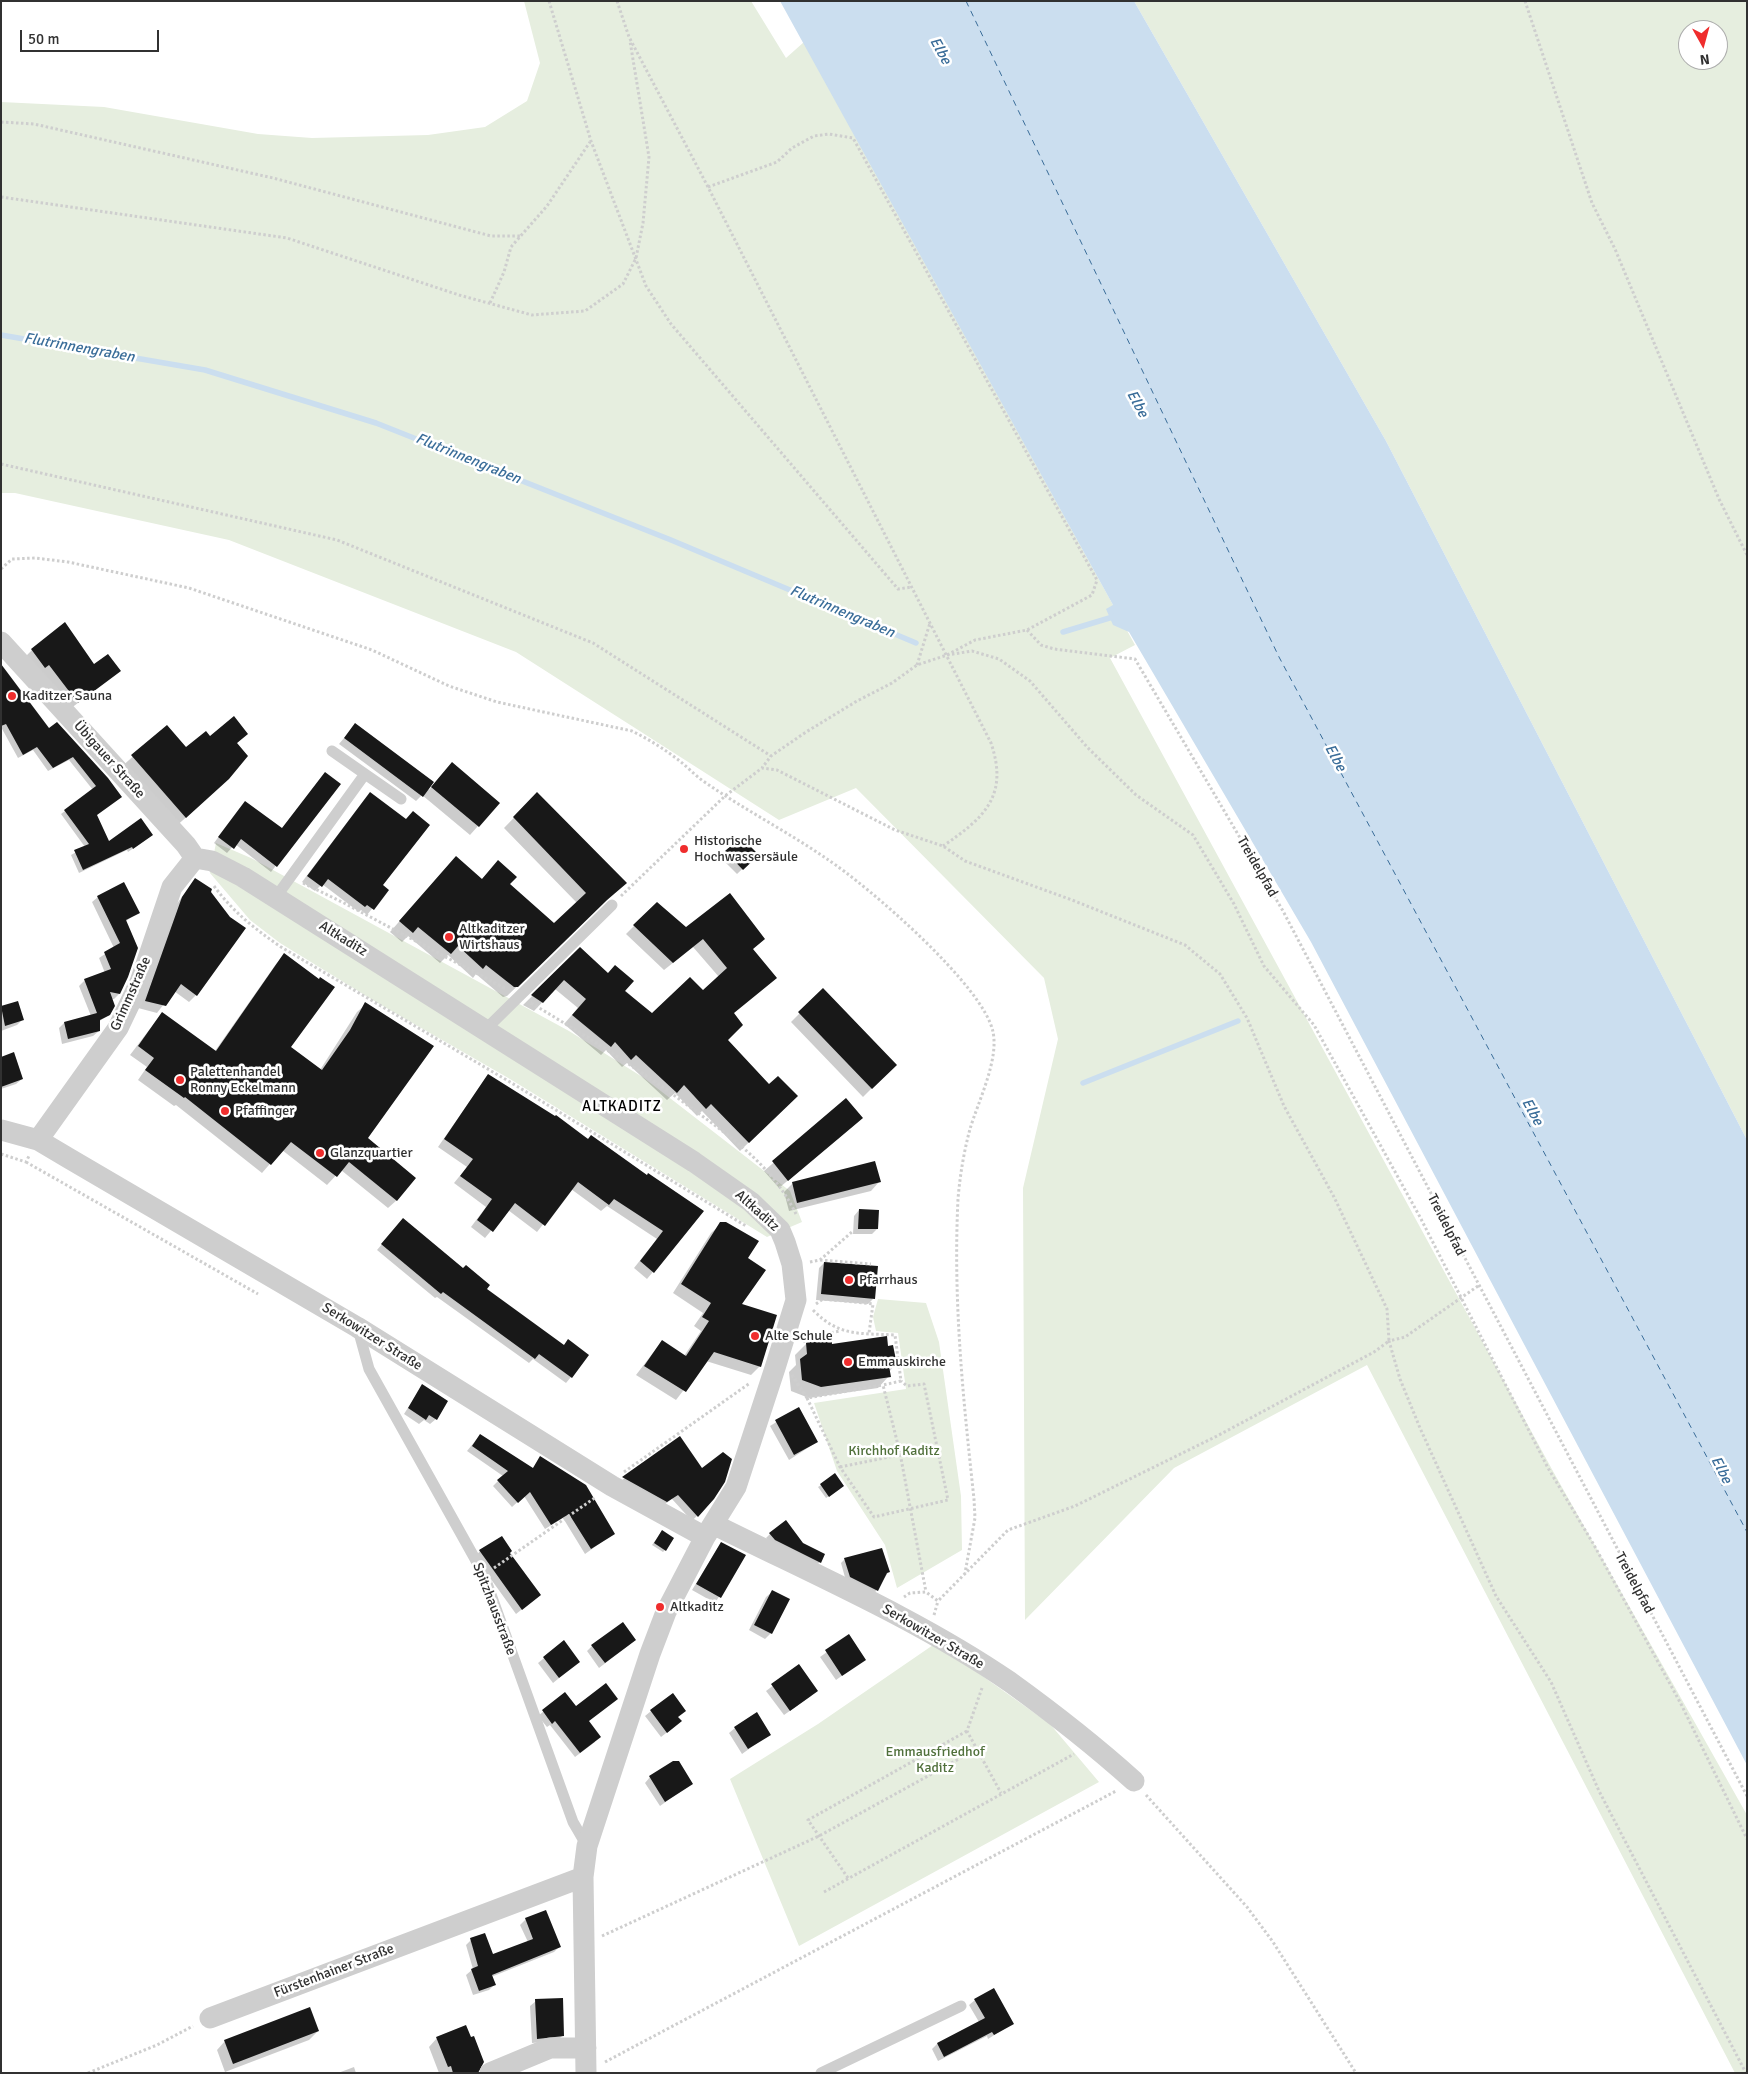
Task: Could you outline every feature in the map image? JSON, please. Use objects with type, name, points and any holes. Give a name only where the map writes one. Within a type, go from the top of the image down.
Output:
[{"type":"street","name":"Übigauer Straße","points":[[1,642],[200,859]]},
{"type":"street","name":"Altkaditz","points":[[200,859],[243,876],[486,1028],[675,1150],[751,1202],[780,1230],[792,1264],[796,1300],[736,1487],[709,1530]]},
{"type":"street","name":"Grimmstraße","points":[[38,1140],[118,1028],[140,982],[172,887],[200,859]]},
{"type":"street","points":[[1,1130],[38,1140]]},
{"type":"street","name":"Serkowitzer Straße","points":[[38,1140],[357,1327],[612,1486],[885,1609],[979,1663],[1009,1682],[1092,1744],[1134,1781]]},
{"type":"street","points":[[586,2072],[583,1877],[587,1846],[650,1654],[666,1612],[709,1530]]},
{"type":"street","name":"Fürstenhainer Straße","points":[[210,2018],[583,1877]]},
{"type":"street","points":[[490,2073],[550,2048],[586,2048]]},
{"type":"lane","points":[[332,751],[401,799]]},
{"type":"lane","points":[[276,897],[288,877],[365,774]]},
{"type":"lane","points":[[486,1028],[612,905]]},
{"type":"lane","name":"Spitzhausstraße","points":[[357,1327],[369,1369],[484,1575],[573,1822],[587,1846]]},
{"type":"lane","points":[[820,2073],[961,2006]]},
{"type":"path","points":[[549,1],[591,141],[646,286],[677,331],[898,589],[912,587]]},
{"type":"path","points":[[1,197],[287,238],[532,315],[585,311],[623,284],[636,258],[643,222],[648,157],[629,38],[617,1]]},
{"type":"path","points":[[1525,1],[1592,203],[1615,249],[1719,499],[1747,555]]},
{"type":"path","points":[[629,38],[708,187],[990,743],[995,757],[997,777],[993,796],[980,819],[943,846]]},
{"type":"path","points":[[1,122],[34,124],[273,178],[491,236],[520,236]]},
{"type":"path","points":[[612,905],[725,796],[762,768],[771,756],[857,701],[892,683],[917,665],[947,655],[975,640],[1027,630],[1092,595],[1097,580],[853,138],[829,134],[814,136],[792,148],[777,162],[708,187]]},
{"type":"path","points":[[490,303],[504,272],[511,248],[547,206],[591,141]]},
{"type":"path","points":[[1,464],[337,540],[593,643],[771,756]]},
{"type":"path","points":[[1,569],[12,559],[35,558],[68,562],[189,588],[372,650],[450,686],[498,702],[632,731],[652,740],[678,759],[699,779],[725,796],[828,859],[860,884],[949,966],[975,996],[990,1020],[994,1034],[994,1050],[970,1131],[962,1166],[958,1199],[958,1338],[974,1499],[974,1518],[965,1574]]},
{"type":"path","points":[[917,665],[930,622]]},
{"type":"path","name":"Treidelpfad","points":[[1027,630],[1041,645],[1047,647],[1135,659],[1283,911],[1747,1796]]},
{"type":"path","points":[[947,655],[972,652],[999,659],[1030,681],[1087,747],[1136,794],[1193,835],[1234,904],[1264,966],[1314,1024],[1420,1217],[1548,1468],[1594,1545],[1681,1704],[1747,1839]]},
{"type":"path","points":[[762,768],[777,770],[895,830],[943,846],[965,861],[1072,900],[1185,945],[1220,974],[1247,1018],[1284,1106],[1334,1197],[1387,1309],[1389,1341],[1400,1378],[1420,1428],[1496,1596],[1551,1682],[1599,1792],[1746,2073]]},
{"type":"path","points":[[200,859],[208,877],[228,905],[249,924],[281,947],[515,1085],[752,1230]]},
{"type":"path","points":[[288,877],[344,903],[519,996],[638,1069],[744,1146],[785,1192],[796,1214]]},
{"type":"path","points":[[26,1162],[263,1297]]},
{"type":"path","points":[[820,1260],[853,1231]]},
{"type":"path","points":[[792,1264],[820,1260],[872,1264]]},
{"type":"path","points":[[885,1609],[910,1593],[926,1592],[938,1601],[1008,1530],[1075,1506],[1217,1436],[1374,1352],[1389,1341],[1405,1337],[1478,1286]]},
{"type":"path","points":[[841,1331],[826,1323],[811,1307],[823,1300],[873,1304],[869,1333]]},
{"type":"path","points":[[790,1373],[807,1398],[840,1467],[874,1517],[948,1500],[939,1447],[924,1384],[907,1386],[901,1381],[895,1335],[841,1331],[814,1336],[804,1342],[800,1350]]},
{"type":"path","points":[[807,1398],[901,1381]]},
{"type":"path","points":[[883,1385],[900,1453],[926,1592]]},
{"type":"path","points":[[840,1467],[900,1453],[939,1447]]},
{"type":"path","points":[[848,1878],[808,1820],[967,1731],[982,1687],[979,1663]]},
{"type":"path","points":[[967,1731],[1001,1793]]},
{"type":"path","points":[[824,1892],[1092,1744]]},
{"type":"path","points":[[584,1945],[819,1836],[977,1749]]},
{"type":"path","points":[[586,2072],[1134,1781],[1247,1907],[1273,1942],[1356,2073]]},
{"type":"path","points":[[88,2073],[157,2045],[210,2018]]},
{"type":"green space","points":[[524,1],[751,1],[786,58],[804,42],[1135,645],[1110,658],[1554,1473],[1747,1815],[1747,2073],[1735,2073],[1367,1365],[1174,1468],[1025,1620],[1023,1188],[1058,1039],[1044,978],[856,788],[779,820],[516,652],[229,540],[15,493],[1,493],[1,102],[104,107],[258,134],[312,138],[428,135],[485,127],[527,101],[540,63]]},
{"type":"green space","points":[[1134,1],[1747,1],[1747,1140],[1386,441]]},
{"type":"green space","points":[[216,843],[251,858],[569,1031],[644,1078],[790,1191],[802,1222],[767,1237],[510,1079],[376,1002],[280,943],[250,920],[210,873]]},
{"type":"green space","name":"Kirchhof Kaditz","points":[[878,1299],[926,1303],[939,1342],[961,1496],[962,1550],[897,1588],[885,1545],[837,1471],[814,1403],[906,1389],[898,1333],[876,1331],[873,1317]]},
{"type":"green space","name":"Emmausfriedhof Kaditz","points":[[936,1643],[1050,1724],[1099,1782],[799,1946],[730,1779],[818,1724]]},
{"type":"water","name":"Elbe","points":[[780,1],[1134,1],[1386,441],[1747,1140],[1747,1765],[1311,942],[1129,632],[1113,625],[1106,609],[1113,605]]},
{"type":"building","points":[[65,622],[94,664],[108,654],[121,671],[78,703],[49,665],[45,668],[31,649]]},
{"type":"building","points":[[1,664],[49,728],[57,722],[108,778],[122,797],[97,815],[109,841],[141,818],[153,835],[133,849],[132,847],[83,870],[74,850],[89,844],[64,810],[96,786],[73,757],[53,768],[37,747],[23,755],[6,724],[1,726]]},
{"type":"building","points":[[234,716],[248,734],[237,743],[248,756],[229,779],[186,818],[131,755],[167,725],[186,747],[206,731],[210,736]]},
{"type":"building","points":[[355,723],[434,782],[423,797],[344,738]]},
{"type":"building","points":[[452,762],[500,803],[479,827],[431,787]]},
{"type":"building","points":[[325,772],[341,784],[277,867],[241,839],[234,849],[218,837],[245,801],[282,828]]},
{"type":"building","points":[[370,792],[406,819],[413,811],[430,825],[383,885],[389,890],[374,910],[367,905],[365,907],[328,879],[322,887],[307,876]]},
{"type":"building","points":[[537,792],[627,883],[607,900],[518,987],[514,987],[486,965],[483,969],[458,946],[451,954],[418,927],[413,933],[399,921],[456,856],[482,879],[498,860],[517,877],[510,884],[554,923],[586,893],[513,817]]},
{"type":"building","points":[[741,837],[759,855],[743,870],[725,851]]},
{"type":"building","points":[[195,878],[212,889],[211,892],[230,917],[246,928],[197,996],[181,984],[166,1006],[145,1001],[182,897]]},
{"type":"building","points":[[124,882],[140,913],[126,920],[138,948],[128,977],[120,994],[110,992],[115,1006],[110,1015],[100,1020],[100,1031],[68,1039],[64,1022],[97,1013],[84,979],[111,969],[104,952],[120,943],[97,896]]},
{"type":"building","points":[[730,893],[765,939],[753,949],[777,978],[734,1013],[743,1025],[728,1040],[769,1084],[778,1076],[798,1096],[749,1143],[711,1104],[706,1109],[684,1085],[677,1093],[636,1055],[631,1060],[615,1042],[611,1047],[572,1015],[586,999],[564,980],[543,1003],[531,995],[580,947],[608,973],[615,965],[634,981],[625,991],[652,1013],[690,977],[703,990],[727,968],[703,939],[673,963],[633,925],[657,902],[686,927]]},
{"type":"building","points":[[284,953],[319,979],[320,977],[335,987],[291,1047],[322,1070],[350,1030],[365,1002],[434,1046],[368,1138],[416,1178],[397,1201],[349,1162],[337,1177],[291,1142],[271,1165],[185,1097],[145,1070],[154,1058],[138,1046],[162,1012],[216,1051]]},
{"type":"building","points":[[823,988],[897,1065],[872,1089],[798,1012]]},
{"type":"building","points":[[18,1001],[24,1020],[5,1026],[1,1006]]},
{"type":"building","points":[[14,1052],[23,1079],[1,1087],[1,1057]]},
{"type":"building","points":[[488,1074],[556,1115],[588,1139],[591,1135],[647,1175],[648,1173],[704,1211],[654,1273],[640,1261],[663,1231],[614,1199],[609,1205],[578,1182],[545,1226],[515,1203],[493,1232],[477,1220],[492,1199],[460,1176],[473,1159],[444,1139]]},
{"type":"building","points":[[846,1098],[863,1118],[788,1181],[772,1161]]},
{"type":"building","points":[[875,1161],[881,1182],[797,1203],[792,1182]]},
{"type":"building","points":[[859,1209],[879,1210],[878,1229],[858,1229]]},
{"type":"building","points":[[403,1218],[463,1268],[466,1265],[490,1285],[487,1289],[564,1345],[568,1339],[589,1355],[572,1378],[539,1354],[535,1359],[443,1292],[441,1294],[381,1244]]},
{"type":"building","points":[[720,1222],[726,1222],[759,1241],[748,1258],[766,1270],[742,1304],[777,1315],[761,1367],[714,1352],[686,1392],[644,1366],[662,1340],[686,1356],[709,1321],[702,1317],[711,1303],[681,1284]]},
{"type":"building","name":"Pfarrhaus","points":[[824,1262],[878,1266],[875,1299],[821,1294]]},
{"type":"building","name":"Emmauskirche","points":[[831,1336],[832,1344],[887,1336],[888,1346],[893,1345],[897,1365],[889,1366],[891,1377],[821,1387],[802,1380],[800,1359],[807,1354],[806,1343],[815,1338]]},
{"type":"building","points":[[422,1384],[448,1401],[437,1420],[429,1415],[426,1420],[408,1408]]},
{"type":"building","points":[[799,1407],[818,1442],[794,1455],[775,1420]]},
{"type":"building","points":[[480,1434],[533,1468],[540,1456],[586,1485],[615,1534],[591,1549],[569,1514],[551,1525],[530,1492],[518,1503],[497,1480],[508,1471],[472,1446]]},
{"type":"building","points":[[680,1436],[702,1468],[723,1452],[732,1459],[725,1482],[714,1499],[698,1517],[678,1495],[667,1502],[622,1477]]},
{"type":"building","points":[[835,1473],[844,1486],[829,1497],[820,1484]]},
{"type":"building","points":[[786,1520],[803,1543],[825,1554],[821,1563],[775,1540],[769,1533]]},
{"type":"building","points":[[662,1530],[674,1538],[666,1551],[654,1543]]},
{"type":"building","points":[[502,1536],[512,1551],[510,1553],[541,1595],[522,1610],[479,1550]]},
{"type":"building","points":[[721,1542],[746,1555],[721,1598],[696,1584]]},
{"type":"building","points":[[882,1548],[890,1572],[887,1573],[878,1591],[850,1577],[844,1558]]},
{"type":"building","points":[[772,1590],[790,1599],[772,1634],[754,1625]]},
{"type":"building","points":[[623,1622],[636,1640],[605,1663],[591,1645]]},
{"type":"building","points":[[849,1634],[866,1660],[842,1676],[825,1650]]},
{"type":"building","points":[[564,1640],[580,1662],[559,1678],[543,1657]]},
{"type":"building","points":[[799,1664],[818,1691],[790,1711],[771,1684]]},
{"type":"building","points":[[606,1683],[618,1699],[589,1721],[601,1737],[580,1753],[555,1721],[552,1724],[542,1710],[565,1692],[576,1706]]},
{"type":"building","points":[[673,1693],[686,1711],[678,1717],[682,1721],[667,1733],[650,1710]]},
{"type":"building","points":[[757,1712],[771,1735],[748,1749],[734,1727]]},
{"type":"building","points":[[673,1761],[679,1761],[693,1784],[665,1802],[649,1776]]},
{"type":"building","points":[[546,1910],[561,1947],[492,1975],[496,1985],[479,1991],[471,1969],[478,1966],[470,1938],[485,1933],[493,1954],[533,1939],[525,1918]]},
{"type":"building","points":[[994,1988],[1014,2024],[994,2035],[992,2032],[944,2057],[937,2043],[985,2018],[974,1999]]},
{"type":"building","points":[[563,1998],[564,2036],[537,2039],[535,1999]]},
{"type":"building","points":[[310,2007],[319,2031],[233,2064],[224,2040]]},
{"type":"building","points":[[466,2025],[471,2037],[474,2036],[484,2062],[478,2073],[453,2073],[451,2066],[448,2067],[436,2037]]},
{"type":"waterway","name":"Flutrinnengraben","points":[[1,335],[205,370],[376,423],[671,540],[916,643]]},
{"type":"waterway","points":[[1063,632],[1116,616]]},
{"type":"waterway","points":[[1083,1083],[1238,1021]]},
{"type":"ferry route","points":[[966,1],[1279,657],[1747,1532]]},
{"type":"place","name":"Kaditzer Sauna","points":[[12,696]]},
{"type":"place","name":"Historische Hochwassersäule","points":[[684,849]]},
{"type":"place","name":"Altkaditzer Wirtshaus","points":[[449,937]]},
{"type":"place","name":"Palettenhandel Ronny Eckelmann","points":[[180,1080]]},
{"type":"place","name":"Pfaffinger","points":[[225,1111]]},
{"type":"place","name":"Glanzquartier","points":[[320,1153]]},
{"type":"place","name":"Pfarrhaus","points":[[849,1280]]},
{"type":"place","name":"Alte Schule","points":[[755,1336]]},
{"type":"place","name":"Emmauskirche","points":[[848,1362]]},
{"type":"place","name":"Altkaditz","points":[[660,1607]]},
{"type":"district","name":"ALTKADITZ","points":[[622,1107]]}]
